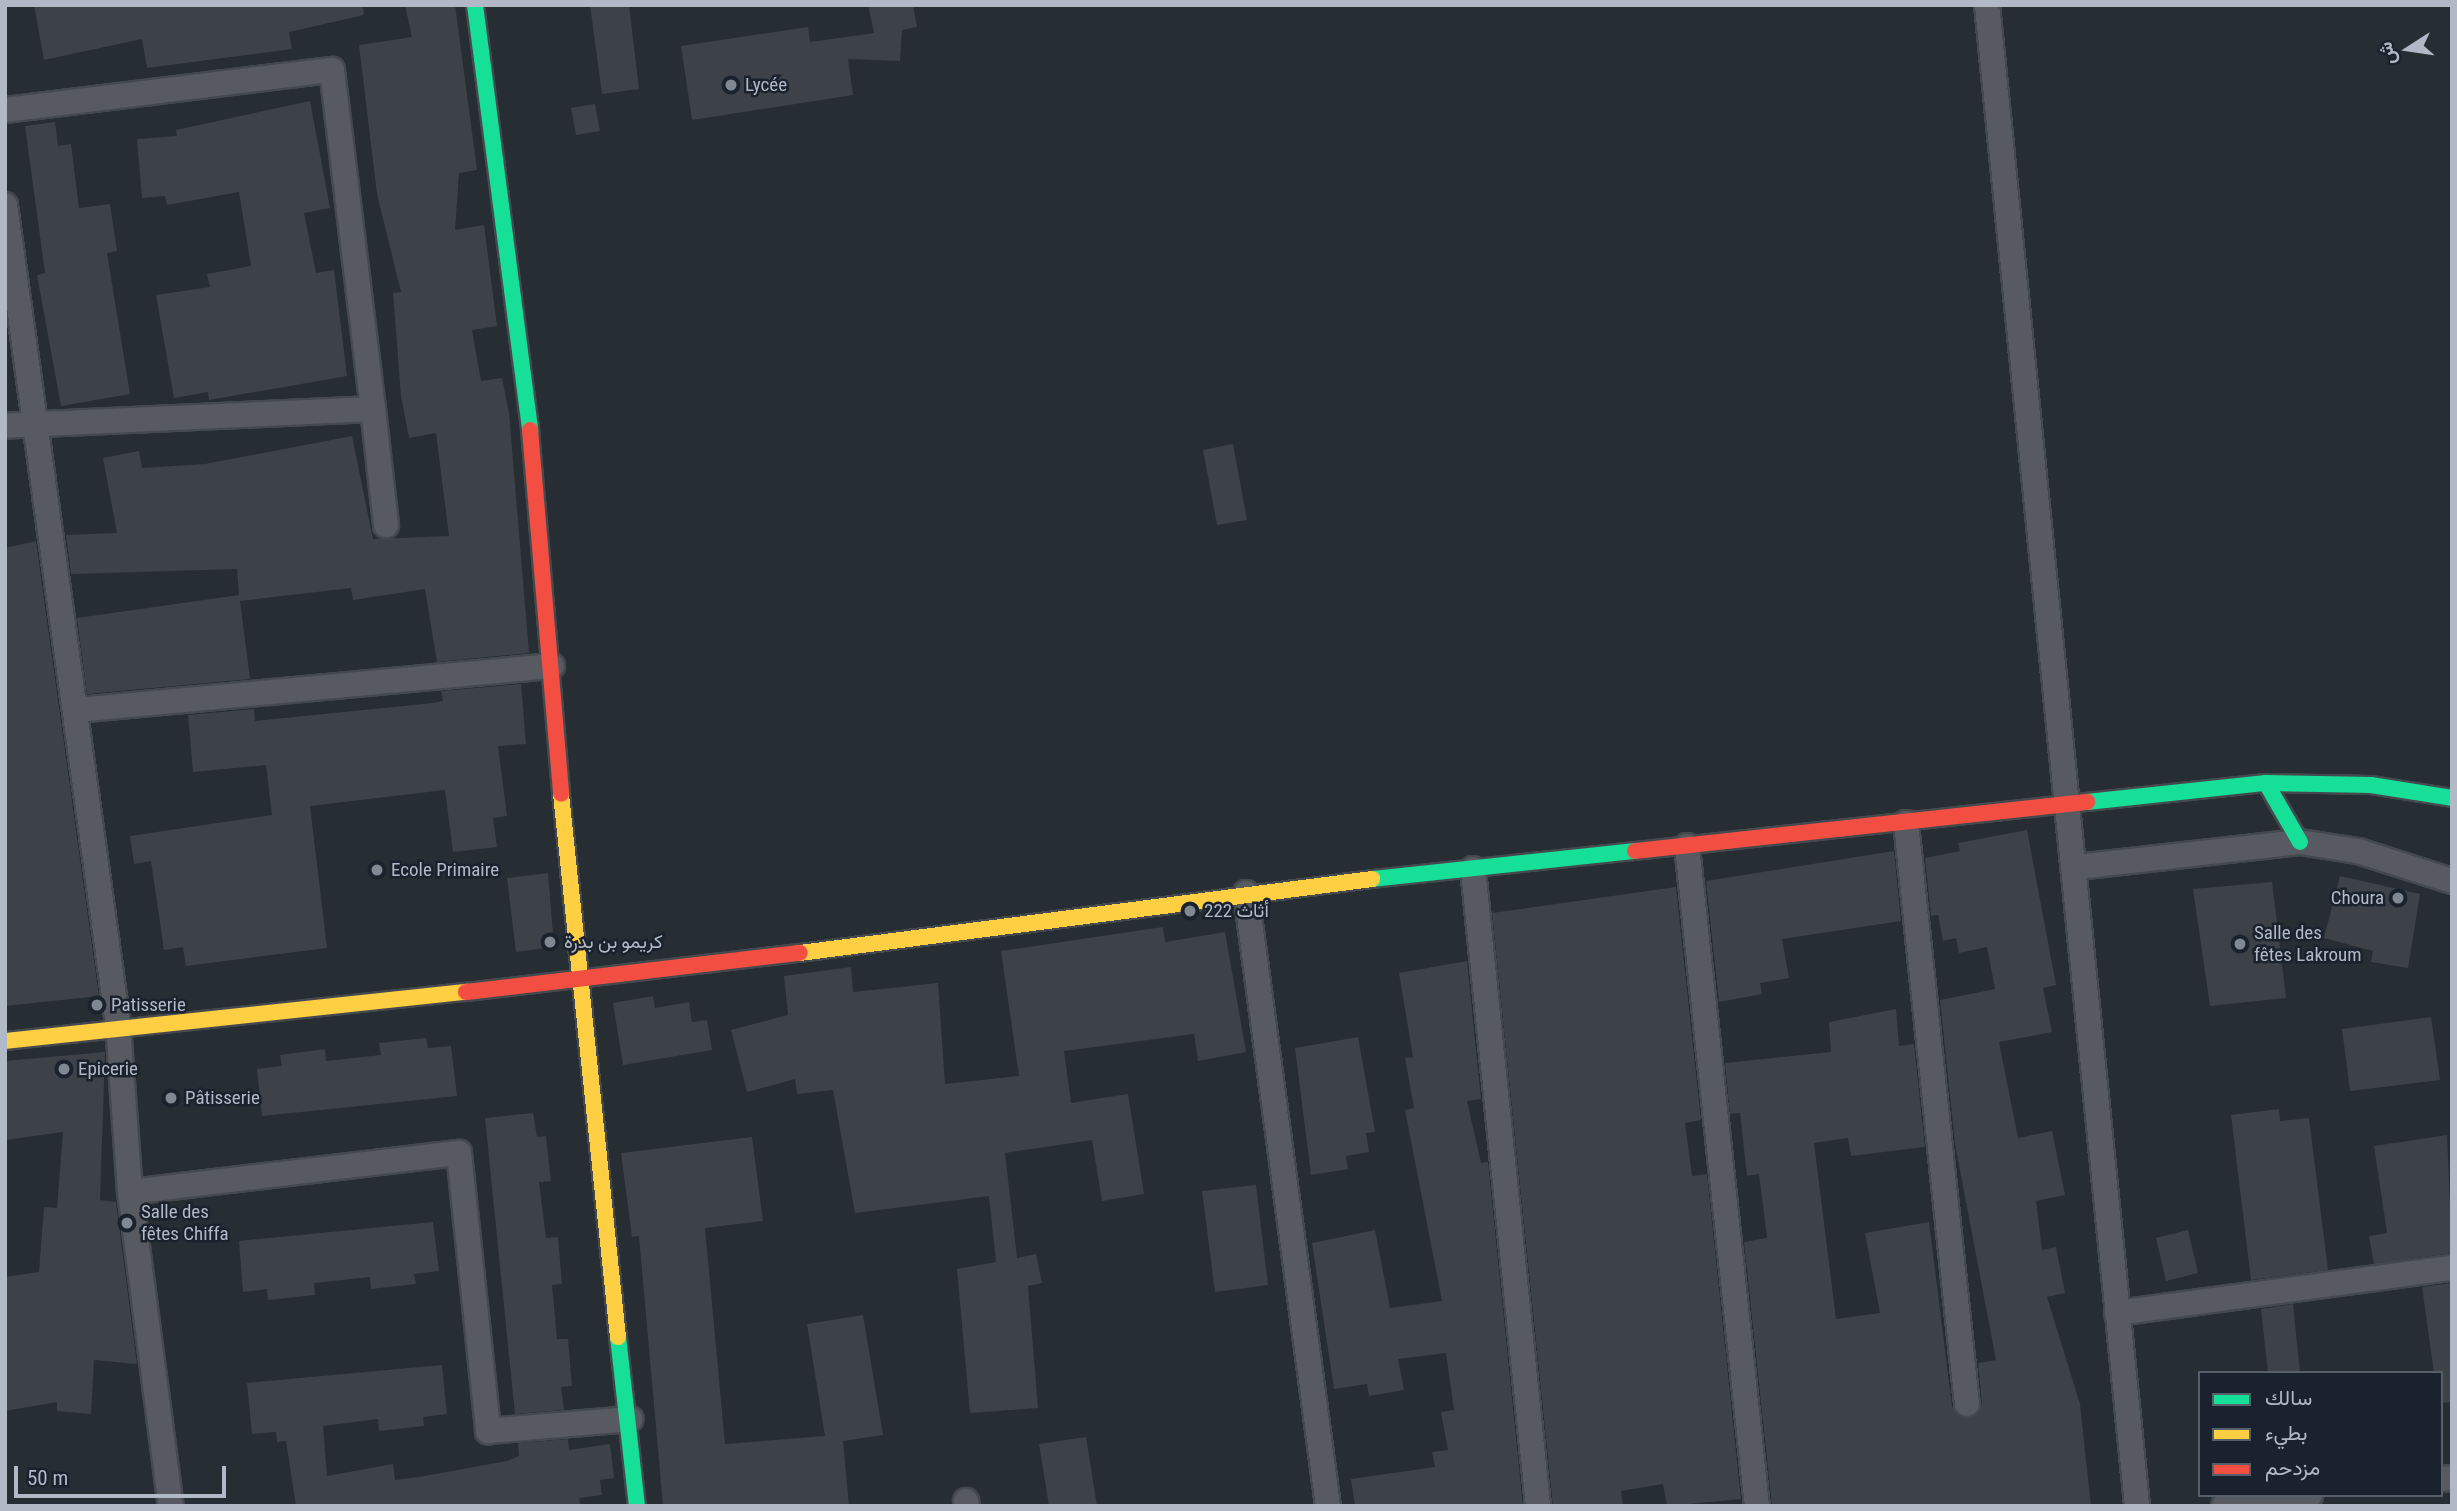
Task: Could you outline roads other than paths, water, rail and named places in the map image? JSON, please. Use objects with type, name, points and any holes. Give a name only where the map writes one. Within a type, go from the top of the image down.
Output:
[{"type":"main road","points":[[475,5],[528,403],[577,979],[630,1419],[636,1506]]},
{"type":"main road","points":[[2266,783],[2300,842]]},
{"type":"main road","points":[[5,1041],[118,1025],[577,979],[1246,893],[2266,783],[2371,785],[2452,798]]},
{"type":"street","points":[[1987,5],[2077,867],[2137,1506]]},
{"type":"street","points":[[5,110],[332,71],[386,525]]},
{"type":"street","points":[[5,205],[78,710],[118,1025],[130,1192],[171,1506]]},
{"type":"street","points":[[5,426],[373,409]]},
{"type":"street","points":[[78,710],[552,666]]},
{"type":"street","points":[[1906,823],[1967,1404]]},
{"type":"street","points":[[2077,867],[2300,842],[2358,851],[2452,881]]},
{"type":"street","points":[[1687,846],[1757,1506]]},
{"type":"street","points":[[1473,869],[1538,1506]]},
{"type":"street","points":[[1246,893],[1328,1506]]},
{"type":"street","points":[[130,1192],[459,1153],[488,1431],[630,1419]]},
{"type":"street","points":[[2117,1313],[2452,1268]]},
{"type":"street","points":[[2224,1506],[2294,1497]]},
{"type":"place","name":"Lycée","points":[[731,85]]},
{"type":"place","name":"Ecole Primaire","points":[[377,870]]},
{"type":"place","name":"Choura","points":[[2398,898]]},
{"type":"place","name":"أثاث 222","points":[[1190,911]]},
{"type":"place","name":"كريمو بن بدرة","points":[[550,942]]},
{"type":"place","name":"Salle des fêtes Lakroum","points":[[2240,944]]},
{"type":"place","name":"Patisserie","points":[[97,1005]]},
{"type":"place","name":"Epicerie","points":[[64,1069]]},
{"type":"place","name":"Pâtisserie","points":[[171,1098]]},
{"type":"place","name":"Salle des fêtes Chiffa","points":[[127,1223]]}]
